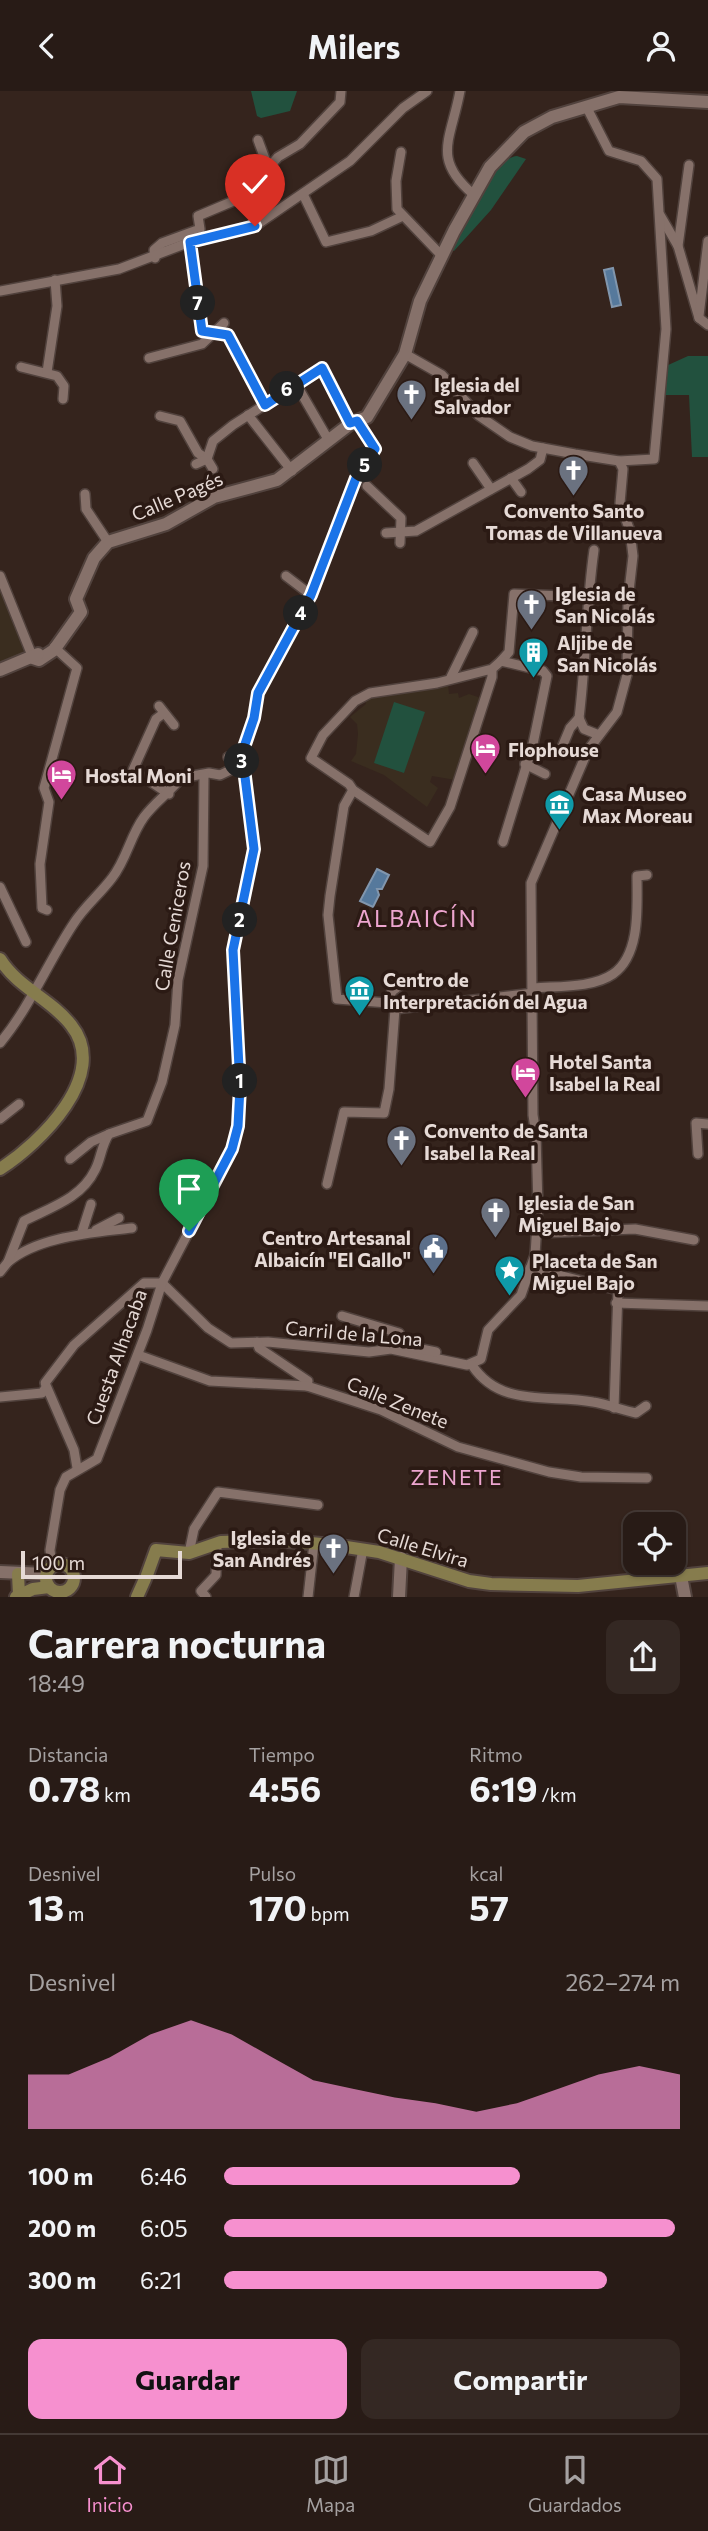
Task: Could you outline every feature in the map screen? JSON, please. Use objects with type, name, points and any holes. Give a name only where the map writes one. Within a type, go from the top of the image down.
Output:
[{"type":"main road","points":[[0,959],[16,981],[70,1023],[81,1043],[84,1064],[76,1088],[50,1125],[28,1148],[0,1169]]},
{"type":"main road","name":"Calle Elvira","points":[[137,1597],[156,1550],[189,1553],[217,1543],[276,1541],[363,1549],[401,1558],[469,1581],[525,1591],[579,1591],[708,1573]]},
{"type":"main road","points":[[18,1574],[18,1596],[33,1589],[49,1571],[63,1564],[73,1572],[74,1581],[69,1594],[56,1592],[49,1571]]},
{"type":"street","points":[[155,258],[154,250],[162,243],[200,229],[198,216],[243,197],[278,157],[300,144],[340,102],[341,91]]},
{"type":"street","points":[[0,291],[120,269],[155,258],[190,242],[255,226],[350,161],[403,109],[427,91]]},
{"type":"street","points":[[460,91],[447,149],[448,167],[455,179],[474,195]]},
{"type":"street","name":"Calle Pagés","points":[[108,542],[166,524],[214,496],[272,482],[292,471],[354,422],[367,417],[375,408],[405,354],[415,319],[442,256],[474,195],[499,155],[524,132],[552,117],[619,97],[693,96],[708,102]]},
{"type":"street","points":[[405,354],[442,375],[460,398],[502,433],[543,448],[619,461],[650,460],[656,455],[666,329],[657,179],[641,161],[609,151],[586,106]]},
{"type":"street","points":[[258,140],[268,167]]},
{"type":"street","points":[[401,152],[396,181],[397,209],[442,256]]},
{"type":"street","points":[[678,246],[689,165]]},
{"type":"street","points":[[303,194],[326,241],[371,231],[403,216]]},
{"type":"street","points":[[660,215],[678,246],[699,318],[708,325]]},
{"type":"street","points":[[699,318],[708,241]]},
{"type":"street","points":[[190,242],[202,331],[228,335],[265,405]]},
{"type":"street","points":[[47,372],[57,306],[55,280]]},
{"type":"street","points":[[149,358],[202,344],[224,323]]},
{"type":"street","points":[[21,367],[57,376],[64,386],[63,400]]},
{"type":"street","points":[[196,464],[207,459],[213,441],[322,368],[354,422]]},
{"type":"street","points":[[296,384],[329,442]]},
{"type":"street","points":[[160,416],[180,421],[198,453],[207,459],[213,469]]},
{"type":"street","name":"Cuesta Alhacaba","points":[[77,1468],[97,1459],[138,1355],[162,1283],[232,1149],[238,1126],[240,1087],[233,950],[254,849],[240,765],[258,693],[311,595],[356,478],[375,449],[354,422]]},
{"type":"street","points":[[240,423],[292,471]]},
{"type":"street","points":[[386,533],[416,531],[540,460],[543,448]]},
{"type":"street","points":[[619,461],[623,469],[620,503],[630,531],[633,556],[628,600],[627,675],[617,712],[589,750],[531,883],[533,1115],[536,1135],[538,1233],[535,1255],[521,1295],[488,1330],[481,1359],[472,1365],[480,1378],[509,1394],[528,1399],[594,1402],[636,1413],[646,1406]]},
{"type":"street","points":[[473,463],[491,489]]},
{"type":"street","points":[[511,478],[521,492]]},
{"type":"street","points":[[367,486],[401,518],[400,543]]},
{"type":"street","points":[[0,670],[33,658],[39,660],[54,650],[54,646],[81,612],[76,599],[94,558],[108,542],[86,509],[85,494]]},
{"type":"street","points":[[594,550],[587,597],[579,718],[584,729],[598,735]]},
{"type":"street","points":[[0,576],[33,658]]},
{"type":"street","points":[[286,576],[311,595]]},
{"type":"street","points":[[492,673],[451,677],[437,683],[370,694],[355,701],[323,735],[311,758],[349,784],[352,790],[430,842],[450,807],[476,735],[492,673],[509,652],[514,594],[587,597]]},
{"type":"street","points":[[451,677],[473,632]]},
{"type":"street","points":[[47,910],[42,908],[40,864],[49,802],[44,788],[77,668],[54,646]]},
{"type":"street","points":[[502,661],[544,671],[547,676],[526,764],[503,842]]},
{"type":"street","points":[[169,794],[133,770],[161,709],[174,725]]},
{"type":"street","points":[[561,752],[570,728],[579,718]]},
{"type":"street","points":[[0,1043],[79,916],[113,878],[129,853],[133,835],[146,814],[169,794],[181,778],[220,775],[240,765],[228,757]]},
{"type":"street","points":[[526,764],[545,774]]},
{"type":"street","name":"Calle Ceniceros","points":[[109,1134],[148,1121],[163,1082],[175,1025],[178,980],[202,866],[204,775]]},
{"type":"street","points":[[352,790],[344,806],[328,915],[337,999],[365,1000],[392,1006],[586,983],[612,974],[620,967],[629,948],[637,918],[637,876],[647,876]]},
{"type":"street","points":[[0,887],[2,898],[26,942]]},
{"type":"street","points":[[327,1184],[344,1112],[384,1113],[389,1089],[392,991],[406,981]]},
{"type":"street","points":[[0,1118],[19,1104]]},
{"type":"street","points":[[698,1154],[696,1123],[708,1124]]},
{"type":"street","points":[[70,1159],[91,1142],[109,1134]]},
{"type":"street","points":[[8,1262],[24,1221],[46,1214],[68,1199],[88,1180],[96,1169],[102,1144],[109,1134]]},
{"type":"street","points":[[82,1232],[91,1204]]},
{"type":"street","points":[[94,1231],[119,1218]]},
{"type":"street","points":[[0,1272],[19,1252],[82,1232],[132,1228]]},
{"type":"street","points":[[538,1233],[635,1229],[694,1240]]},
{"type":"street","points":[[532,1268],[618,1290],[614,1408]]},
{"type":"street","points":[[0,1572],[18,1574],[49,1571],[56,1499],[66,1477],[77,1468],[75,1451],[45,1389],[45,1383],[87,1333],[144,1283],[162,1283]]},
{"type":"street","name":"Carril de la Lona","points":[[162,1283],[215,1334],[236,1344],[257,1342],[369,1352],[391,1349],[472,1365]]},
{"type":"street","points":[[616,1303],[708,1306]]},
{"type":"street","name":"Carril de la Lona","points":[[342,1316],[399,1332],[397,1344],[449,1355],[449,1361]]},
{"type":"street","name":"Carril de la Lona","points":[[257,1342],[259,1348],[308,1381],[307,1386]]},
{"type":"street","name":"Calle Zenete","points":[[138,1355],[210,1381],[307,1386],[381,1410],[458,1447],[511,1462],[581,1477],[647,1478]]},
{"type":"street","points":[[0,1397],[42,1393],[45,1389]]},
{"type":"street","points":[[189,1553],[194,1529],[218,1492],[318,1505]]},
{"type":"street","points":[[206,1597],[201,1591],[216,1575],[217,1543]]},
{"type":"street","points":[[308,1597],[314,1543]]},
{"type":"street","points":[[354,1597],[363,1549]]},
{"type":"street","points":[[399,1597],[401,1558]]},
{"type":"street","points":[[681,1576],[685,1597]]},
{"type":"shaded area","points":[[0,582],[25,649],[21,655],[0,663]]},
{"type":"shaded area","points":[[448,684],[449,694],[458,693],[459,698],[469,694],[484,699],[456,780],[432,776],[430,782],[438,788],[427,807],[384,775],[351,761],[356,754],[358,734],[357,724],[350,717],[366,704],[364,698]]},
{"type":"green space","points":[[251,91],[297,91],[290,111],[261,118],[257,116]]},
{"type":"green space","points":[[517,156],[526,159],[491,210],[454,251],[449,248],[488,180],[508,159]]},
{"type":"green space","points":[[688,356],[708,356],[708,457],[692,457],[689,395],[664,395],[666,366]]},
{"type":"green space","points":[[394,702],[425,712],[404,773],[374,763]]},
{"type":"water","points":[[613,268],[621,305],[612,307],[604,270]]},
{"type":"water","points":[[377,869],[389,875],[382,889],[377,889],[379,895],[373,907],[360,901]]},
{"type":"place","name":"Iglesia del Salvador","points":[[411,422]]},
{"type":"place","name":"Convento Santo Tomas de Villanueva","points":[[574,498]]},
{"type":"place","name":"Iglesia de San Nicolás","points":[[532,631]]},
{"type":"place","name":"Aljibe de San Nicolás","points":[[534,680]]},
{"type":"place","name":"Flophouse","points":[[485,776]]},
{"type":"place","name":"Hostal Moni","points":[[62,802]]},
{"type":"place","name":"Casa Museo Max Moreau","points":[[559,831]]},
{"type":"place","name":"Centro de Interpretación del Agua","points":[[360,1017]]},
{"type":"place","name":"Hotel Santa Isabel la Real","points":[[526,1099]]},
{"type":"place","name":"Convento de Santa Isabel la Real","points":[[401,1168]]},
{"type":"place","name":"Iglesia de San Miguel Bajo","points":[[495,1240]]},
{"type":"place","name":"Centro Artesanal Albaicín \"El Gallo\"","points":[[434,1275]]},
{"type":"place","name":"Placeta de San Miguel Bajo","points":[[509,1298]]},
{"type":"place","name":"Iglesia de San Andrés","points":[[334,1575]]},
{"type":"district","name":"ALBAICÍN","points":[[417,918]]},
{"type":"district","name":"ZENETE","points":[[457,1476]]},
{"type":"route","points":[[189,1231],[232,1149],[238,1126],[240,1087],[232,964],[254,849],[241,765],[242,753],[254,718],[258,693],[311,595],[330,552],[356,478],[375,449],[357,421],[350,423],[322,368],[277,394],[265,405],[228,335],[202,331],[190,242],[218,238],[255,226]]}]
